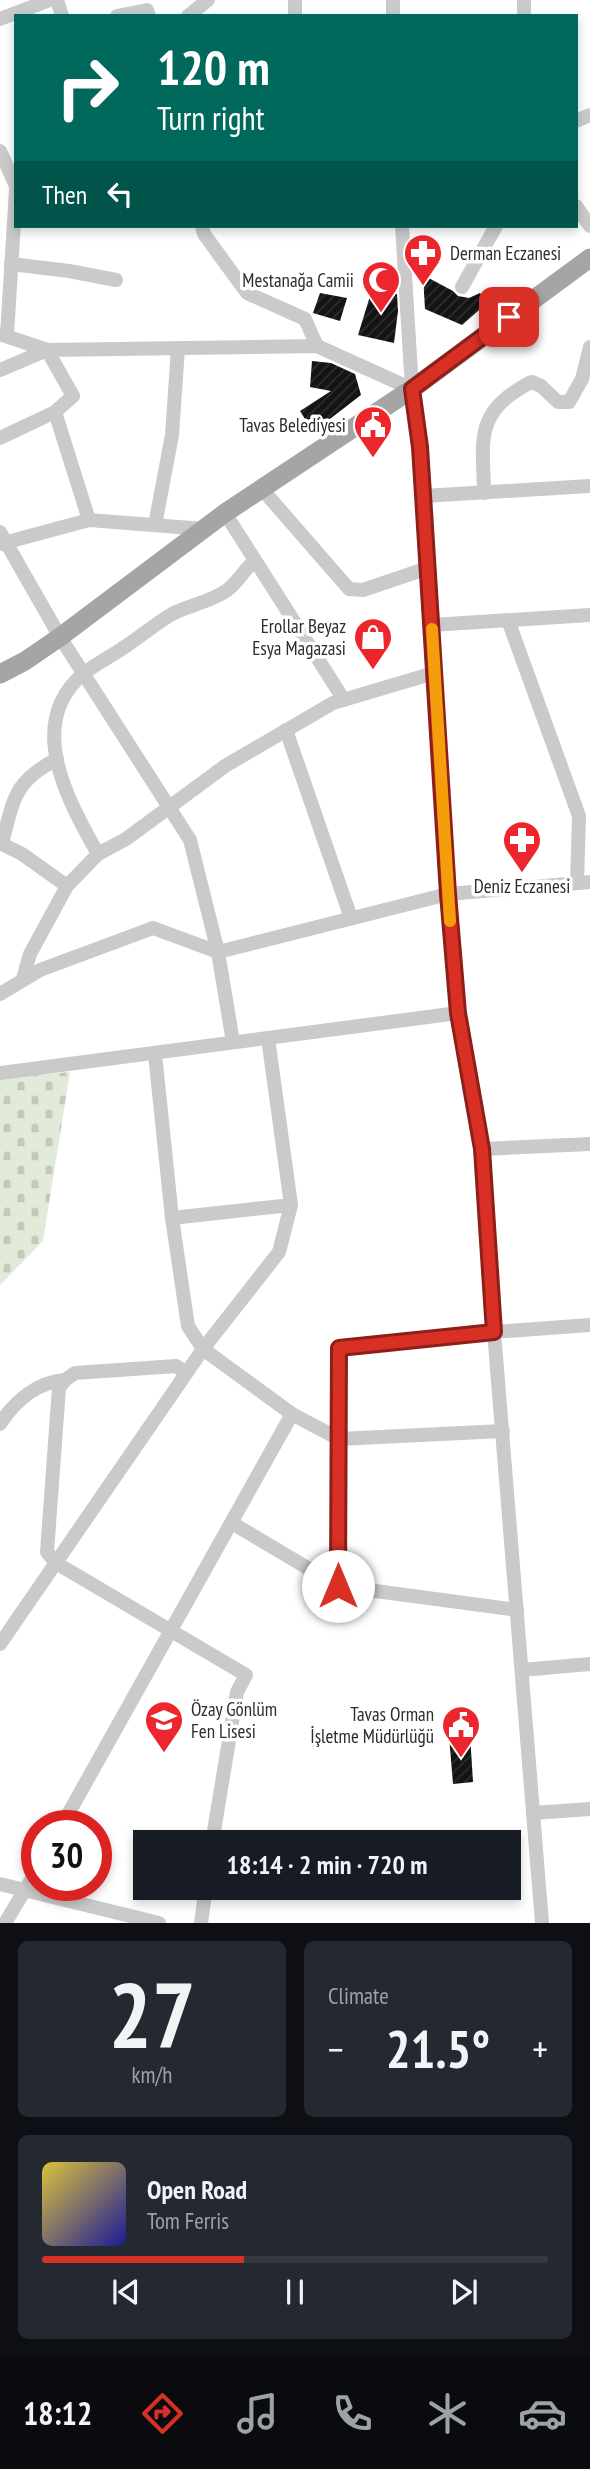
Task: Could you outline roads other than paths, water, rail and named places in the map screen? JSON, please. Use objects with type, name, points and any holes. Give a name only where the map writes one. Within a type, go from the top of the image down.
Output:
[{"type":"main road","points":[[0,674],[60,637],[225,513],[412,389],[590,258]]},
{"type":"street","points":[[0,19],[50,0]]},
{"type":"street","points":[[190,14],[208,0]]},
{"type":"street","points":[[125,14],[148,8]]},
{"type":"street","points":[[0,151],[14,183]]},
{"type":"street","points":[[582,209],[590,226]]},
{"type":"street","points":[[14,218],[3,335],[47,350],[317,346],[412,389]]},
{"type":"street","points":[[202,228],[204,234],[247,293],[305,319],[317,346]]},
{"type":"street","points":[[402,228],[412,389],[420,447],[448,894],[458,1013],[482,1149],[494,1332],[542,1923]]},
{"type":"street","points":[[462,287],[495,228]]},
{"type":"street","points":[[11,264],[116,280]]},
{"type":"street","points":[[484,493],[484,434],[493,409],[532,382],[541,386],[558,402],[569,402],[582,379],[590,347]]},
{"type":"street","points":[[155,525],[172,435],[178,348]]},
{"type":"street","points":[[0,370],[47,350]]},
{"type":"street","points":[[0,438],[55,412],[73,396],[47,350]]},
{"type":"street","points":[[55,412],[89,520]]},
{"type":"street","points":[[423,496],[590,486]]},
{"type":"street","points":[[262,489],[349,589],[363,590],[428,568]]},
{"type":"street","points":[[225,513],[344,700]]},
{"type":"street","points":[[204,529],[89,520],[1,539],[60,637],[190,840],[218,952],[233,1042]]},
{"type":"street","points":[[99,854],[73,809],[57,759],[54,718],[69,689],[84,673],[169,616],[229,590],[255,561]]},
{"type":"street","points":[[431,625],[590,615]]},
{"type":"street","points":[[0,994],[40,970],[153,928],[218,952],[448,894],[584,882],[584,816],[508,620]]},
{"type":"street","points":[[23,979],[30,954],[68,886],[99,854],[125,839],[225,766],[333,703],[434,673]]},
{"type":"street","points":[[286,730],[351,918]]},
{"type":"street","points":[[57,759],[34,771],[20,787],[1,843],[68,886]]},
{"type":"street","points":[[0,1073],[458,1013]]},
{"type":"street","points":[[0,1644],[203,1349],[279,1252],[290,1205],[268,1038]]},
{"type":"street","points":[[155,1054],[172,1218],[188,1326],[203,1349],[292,1414],[339,1439],[503,1432]]},
{"type":"street","points":[[482,1149],[590,1144]]},
{"type":"street","points":[[172,1218],[290,1205]]},
{"type":"street","points":[[338,1586],[339,1348],[590,1325]]},
{"type":"street","points":[[186,1373],[176,1366],[75,1373],[65,1380],[59,1388],[47,1552],[56,1563],[246,1675],[237,1692],[214,1830]]},
{"type":"street","points":[[0,1424],[20,1401],[35,1389],[52,1381],[65,1380]]},
{"type":"street","points":[[71,1810],[292,1414]]},
{"type":"street","points":[[232,1523],[338,1586],[517,1610]]},
{"type":"street","points":[[522,1671],[590,1664]]},
{"type":"street","points":[[533,1813],[590,1809]]},
{"type":"street","points":[[0,1884],[21,1889]]},
{"type":"street","points":[[5,1923],[21,1898]]},
{"type":"street","points":[[201,1923],[204,1900]]},
{"type":"street","points":[[70,1901],[159,1923]]},
{"type":"place","name":"Derman Eczanesi","points":[[423,287]]},
{"type":"place","name":"Mestanağa Camii","points":[[381,314]]},
{"type":"place","name":"Tavas Belediyesi","points":[[373,459]]},
{"type":"place","name":"Erollar Beyaz Esya Magazasi","points":[[373,671]]},
{"type":"place","name":"Deniz Eczanesi","points":[[522,874]]},
{"type":"place","name":"Özay Gönlüm Fen Lisesi","points":[[164,1754]]},
{"type":"place","name":"Tavas Orman İşletme Müdürlüğü","points":[[461,1759]]}]
